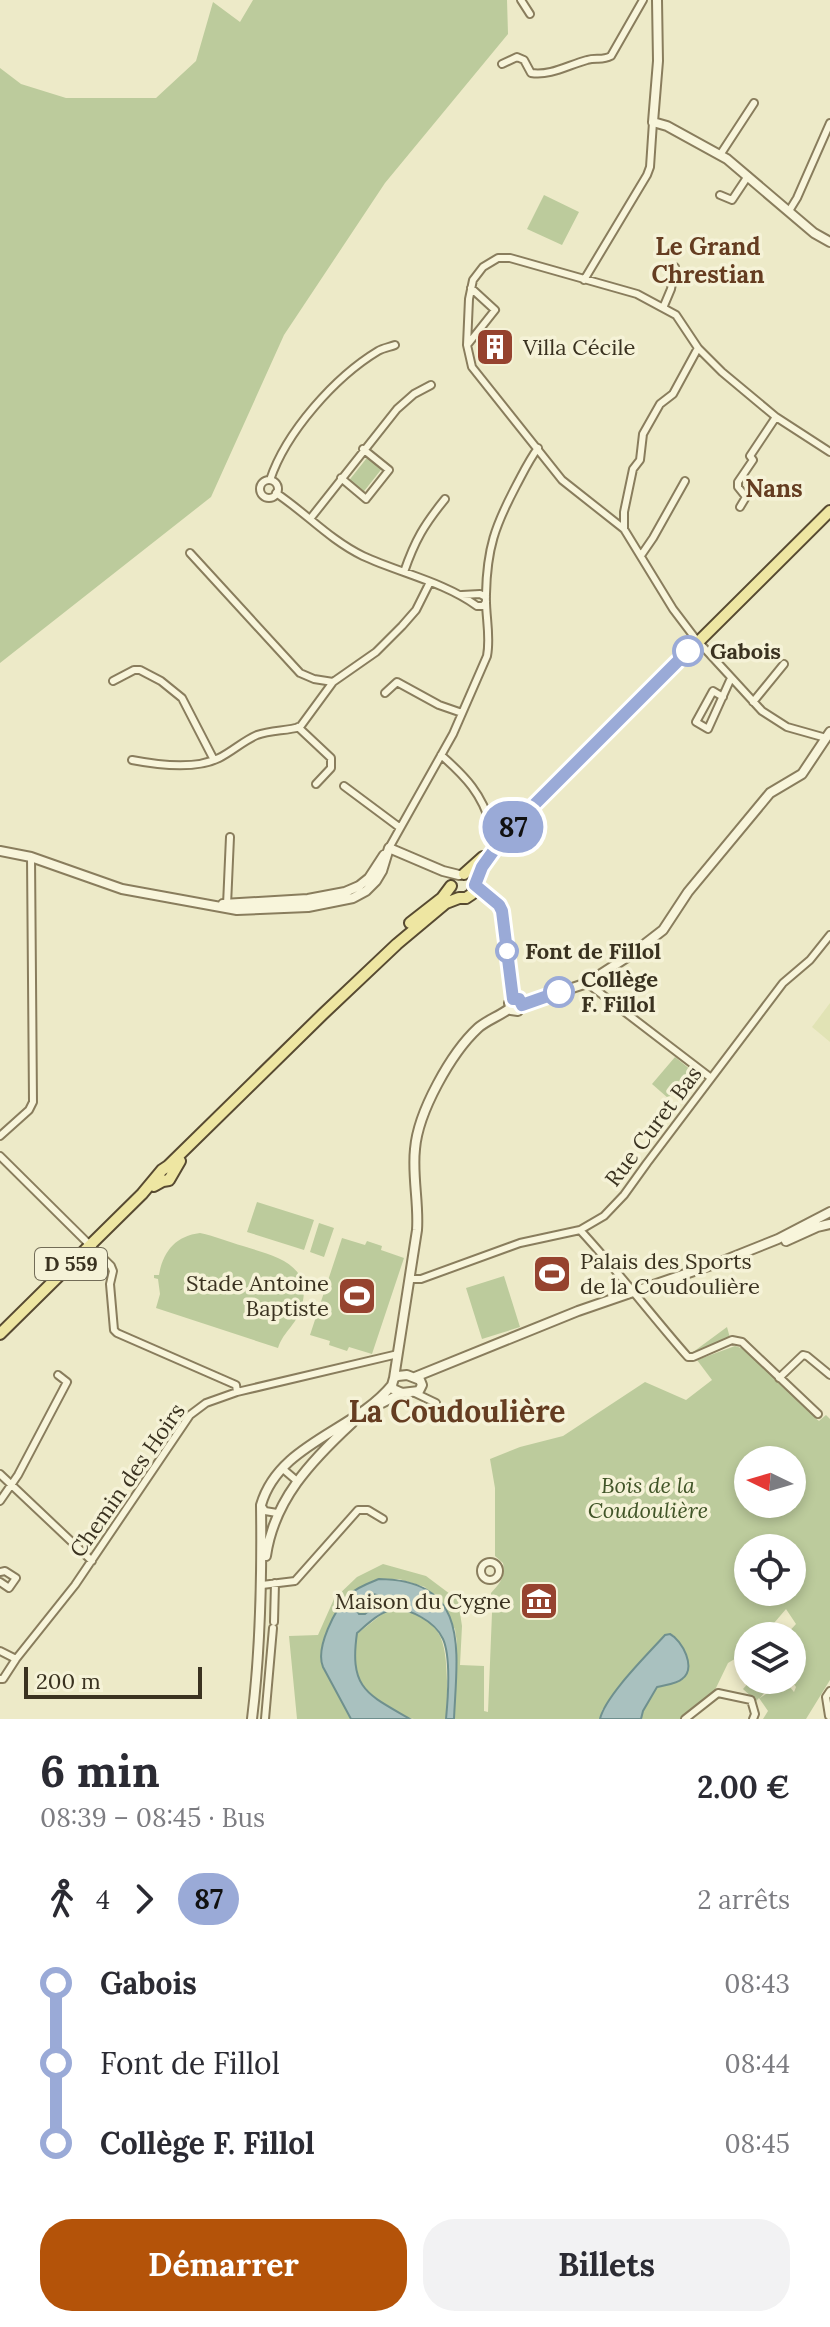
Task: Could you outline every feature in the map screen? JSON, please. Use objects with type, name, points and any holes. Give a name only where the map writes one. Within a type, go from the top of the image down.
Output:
[{"type":"main road","name":"D 559","points":[[323,1014],[327,1006],[398,935],[442,898],[456,879],[473,868],[829,513]]},
{"type":"main road","points":[[475,885],[471,878],[456,879],[453,894],[464,897],[474,891],[482,867],[507,832]]},
{"type":"main road","name":"D 559","points":[[0,1334],[165,1174],[192,1143],[323,1014],[418,925],[446,903],[464,897]]},
{"type":"street","points":[[521,0],[530,14]]},
{"type":"street","points":[[502,64],[517,57],[524,60],[531,73],[541,74],[592,58],[603,60],[611,56],[643,0]]},
{"type":"street","points":[[584,280],[650,167],[658,72],[656,0]]},
{"type":"street","points":[[720,155],[754,103]]},
{"type":"street","points":[[653,122],[667,126],[720,155],[814,233],[830,242]]},
{"type":"street","points":[[789,211],[830,123]]},
{"type":"street","points":[[720,195],[732,200],[748,176]]},
{"type":"street","points":[[510,1008],[516,1011],[522,1005],[587,983],[663,930],[688,892],[770,793],[802,774],[829,736],[787,727],[753,702],[698,642],[673,609],[624,529],[562,480],[472,367],[467,345],[473,280],[483,267],[498,258],[510,258],[637,294],[681,320],[698,348],[722,372],[776,417],[830,452]]},
{"type":"street","points":[[663,308],[675,267]]},
{"type":"street","points":[[467,345],[495,310],[471,288]]},
{"type":"street","points":[[276,493],[263,496],[260,491],[262,483],[270,480],[284,448],[314,407],[378,351],[395,345]]},
{"type":"street","points":[[624,529],[633,469],[640,460],[643,434],[660,404],[673,394],[698,348]]},
{"type":"street","points":[[310,519],[363,449],[405,401],[431,385]]},
{"type":"street","points":[[740,507],[746,497],[738,482],[753,460],[750,456],[776,417]]},
{"type":"street","points":[[476,604],[487,585],[488,556],[494,531],[538,448]]},
{"type":"street","points":[[341,478],[366,499],[382,480],[389,470],[363,449]]},
{"type":"street","points":[[270,480],[276,484],[276,493]]},
{"type":"street","points":[[642,554],[685,481]]},
{"type":"street","points":[[276,493],[338,542],[361,555],[483,606],[482,596]]},
{"type":"street","points":[[404,572],[415,540],[445,499]]},
{"type":"street","points":[[190,553],[300,673],[333,682]]},
{"type":"street","points":[[132,760],[185,764],[214,760],[259,734],[298,727],[333,682],[367,660],[394,636],[416,610],[430,582]]},
{"type":"street","points":[[458,595],[482,596]]},
{"type":"street","points":[[0,851],[31,857],[116,888],[227,906],[308,907],[353,898],[366,891],[382,871],[399,827],[441,755],[487,656],[489,621],[482,596]]},
{"type":"street","points":[[476,604],[489,621]]},
{"type":"street","points":[[753,702],[784,664]]},
{"type":"street","points":[[113,681],[140,670],[161,681],[187,706],[214,760]]},
{"type":"street","points":[[723,697],[713,691],[696,722],[708,729],[723,697],[731,678]]},
{"type":"street","points":[[385,693],[397,682],[439,705],[462,713]]},
{"type":"street","points":[[298,727],[331,758],[331,768],[316,784]]},
{"type":"street","points":[[441,755],[476,789],[485,804],[491,826]]},
{"type":"street","points":[[344,786],[399,827]]},
{"type":"street","points":[[227,906],[230,837]]},
{"type":"street","points":[[389,848],[456,879]]},
{"type":"street","points":[[0,1136],[29,1110],[33,1102],[31,857]]},
{"type":"street","points":[[475,885],[502,911],[513,999]]},
{"type":"street","points":[[464,897],[489,898]]},
{"type":"street","name":"Rue Curet Bas","points":[[410,1279],[421,1279],[520,1243],[580,1230],[604,1216],[624,1195],[783,983],[810,960],[830,935]]},
{"type":"street","points":[[587,983],[711,1078]]},
{"type":"street","points":[[510,1008],[509,1003],[513,999],[519,999],[522,1005]]},
{"type":"street","points":[[398,1357],[436,1403],[415,1393],[395,1391],[393,1382],[418,1212],[415,1149],[424,1115],[458,1053],[479,1027],[510,1008]]},
{"type":"street","points":[[0,1156],[111,1266],[114,1330],[117,1333],[236,1385],[237,1392]]},
{"type":"street","points":[[634,1294],[766,1244],[830,1212]]},
{"type":"street","points":[[252,1719],[259,1663],[261,1505],[270,1481],[310,1444],[350,1421],[398,1376],[416,1380],[436,1369],[595,1305],[743,1259],[830,1224]]},
{"type":"street","points":[[580,1230],[620,1273],[688,1357],[732,1340],[740,1341],[818,1414]]},
{"type":"street","name":"Chemin des Hoirs","points":[[0,1679],[92,1561],[190,1415],[206,1403],[237,1392],[384,1357],[395,1350],[398,1357]]},
{"type":"street","points":[[779,1378],[803,1355],[830,1375]]},
{"type":"street","points":[[384,1357],[398,1357]]},
{"type":"street","points":[[0,1501],[18,1475],[67,1382],[58,1375]]},
{"type":"street","points":[[415,1393],[416,1380]]},
{"type":"street","points":[[262,1585],[277,1513],[297,1481],[352,1423],[382,1402],[402,1393]]},
{"type":"street","points":[[283,1469],[297,1481]]},
{"type":"street","points":[[0,1474],[92,1561]]},
{"type":"street","points":[[261,1505],[265,1511],[277,1513]]},
{"type":"street","points":[[262,1585],[295,1581],[358,1510],[368,1510],[383,1519]]},
{"type":"street","points":[[0,1572],[5,1571],[16,1578],[9,1588],[0,1582]]},
{"type":"street","points":[[265,1719],[275,1583]]},
{"type":"street","points":[[0,1651],[16,1659]]},
{"type":"street","points":[[827,1717],[826,1697],[830,1691]]},
{"type":"street","points":[[685,1719],[718,1693],[751,1700],[755,1714],[753,1719]]},
{"type":"green space","points":[[253,0],[507,0],[508,34],[385,183],[284,335],[211,497],[0,663],[0,68],[21,84],[66,98],[156,98],[196,61],[213,2],[240,22]]},
{"type":"green space","points":[[544,195],[579,212],[562,245],[527,229]]},
{"type":"green space","points":[[370,454],[384,466],[361,495],[347,483]]},
{"type":"green space","points":[[830,1003],[830,1042],[812,1027]]},
{"type":"green space","points":[[675,1057],[691,1070],[668,1098],[652,1084]]},
{"type":"green space","points":[[257,1202],[314,1220],[304,1250],[247,1232]]},
{"type":"green space","points":[[319,1223],[334,1228],[324,1257],[310,1252]]},
{"type":"green space","points":[[200,1233],[278,1258],[302,1279],[302,1305],[278,1348],[156,1308],[160,1294],[158,1279],[154,1275],[159,1275],[167,1252],[184,1237]]},
{"type":"green space","name":"Stade Antoine Baptiste","points":[[342,1238],[365,1245],[367,1241],[404,1258],[372,1354],[349,1347],[347,1351],[329,1345],[330,1341],[310,1335]]},
{"type":"green space","points":[[504,1276],[520,1327],[482,1339],[466,1288]]},
{"type":"green space","points":[[727,1327],[730,1338],[689,1355]]},
{"type":"green space","name":"Bois de la Coudoulière","points":[[735,1346],[755,1357],[819,1421],[826,1415],[830,1419],[830,1680],[806,1719],[763,1719],[768,1711],[759,1698],[756,1701],[748,1694],[763,1694],[760,1698],[766,1694],[806,1694],[806,1622],[795,1622],[786,1609],[775,1622],[734,1622],[734,1659],[728,1663],[715,1690],[682,1719],[641,1719],[657,1687],[682,1680],[674,1635],[665,1635],[602,1710],[600,1719],[454,1719],[455,1629],[425,1587],[399,1579],[367,1583],[323,1667],[351,1719],[297,1719],[289,1636],[318,1635],[334,1599],[357,1577],[383,1564],[426,1576],[458,1600],[462,1626],[460,1665],[484,1666],[484,1711],[488,1712],[491,1593],[502,1580],[504,1572],[503,1563],[495,1556],[495,1488],[490,1459],[520,1447],[563,1436],[645,1382],[686,1400],[712,1380],[697,1360]]},
{"type":"green space","points":[[373,1594],[377,1595],[378,1603],[365,1614],[359,1614],[356,1609],[358,1603]]},
{"type":"green space","points":[[397,1608],[424,1618],[443,1643],[446,1719],[405,1716],[379,1702],[359,1678],[355,1658],[357,1634],[386,1611]]},
{"type":"water","points":[[379,1579],[409,1583],[430,1592],[444,1606],[456,1645],[454,1719],[446,1719],[446,1647],[434,1626],[411,1612],[394,1610],[379,1615],[357,1633],[355,1652],[356,1667],[364,1688],[410,1719],[351,1719],[323,1667],[324,1640],[344,1601],[356,1590]],"holes":[[[377,1595],[378,1603],[365,1614],[359,1614],[356,1609],[360,1601]]]},
{"type":"water","points":[[670,1634],[679,1642],[688,1662],[682,1679],[657,1687],[641,1719],[600,1719],[610,1699],[628,1676],[665,1635]]},
{"type":"bus line","name":"87","points":[[559,992],[522,1005],[519,999],[513,999],[502,911],[475,885],[482,867],[507,832],[688,651]]},
{"type":"place","name":"Villa Cécile","points":[[495,347]]},
{"type":"place","name":"Gabois","points":[[688,651]]},
{"type":"place","name":"Font de Fillol","points":[[507,951]]},
{"type":"place","name":"Collège F. Fillol","points":[[559,992]]},
{"type":"place","name":"Palais des Sports de la Coudoulière","points":[[552,1274]]},
{"type":"place","name":"Stade Antoine Baptiste","points":[[357,1296]]},
{"type":"place","name":"Maison du Cygne","points":[[539,1601]]},
{"type":"district","name":"Le Grand Chrestian","points":[[708,261]]},
{"type":"district","name":"Nans","points":[[774,489]]},
{"type":"district","name":"La Coudoulière","points":[[457,1412]]}]
